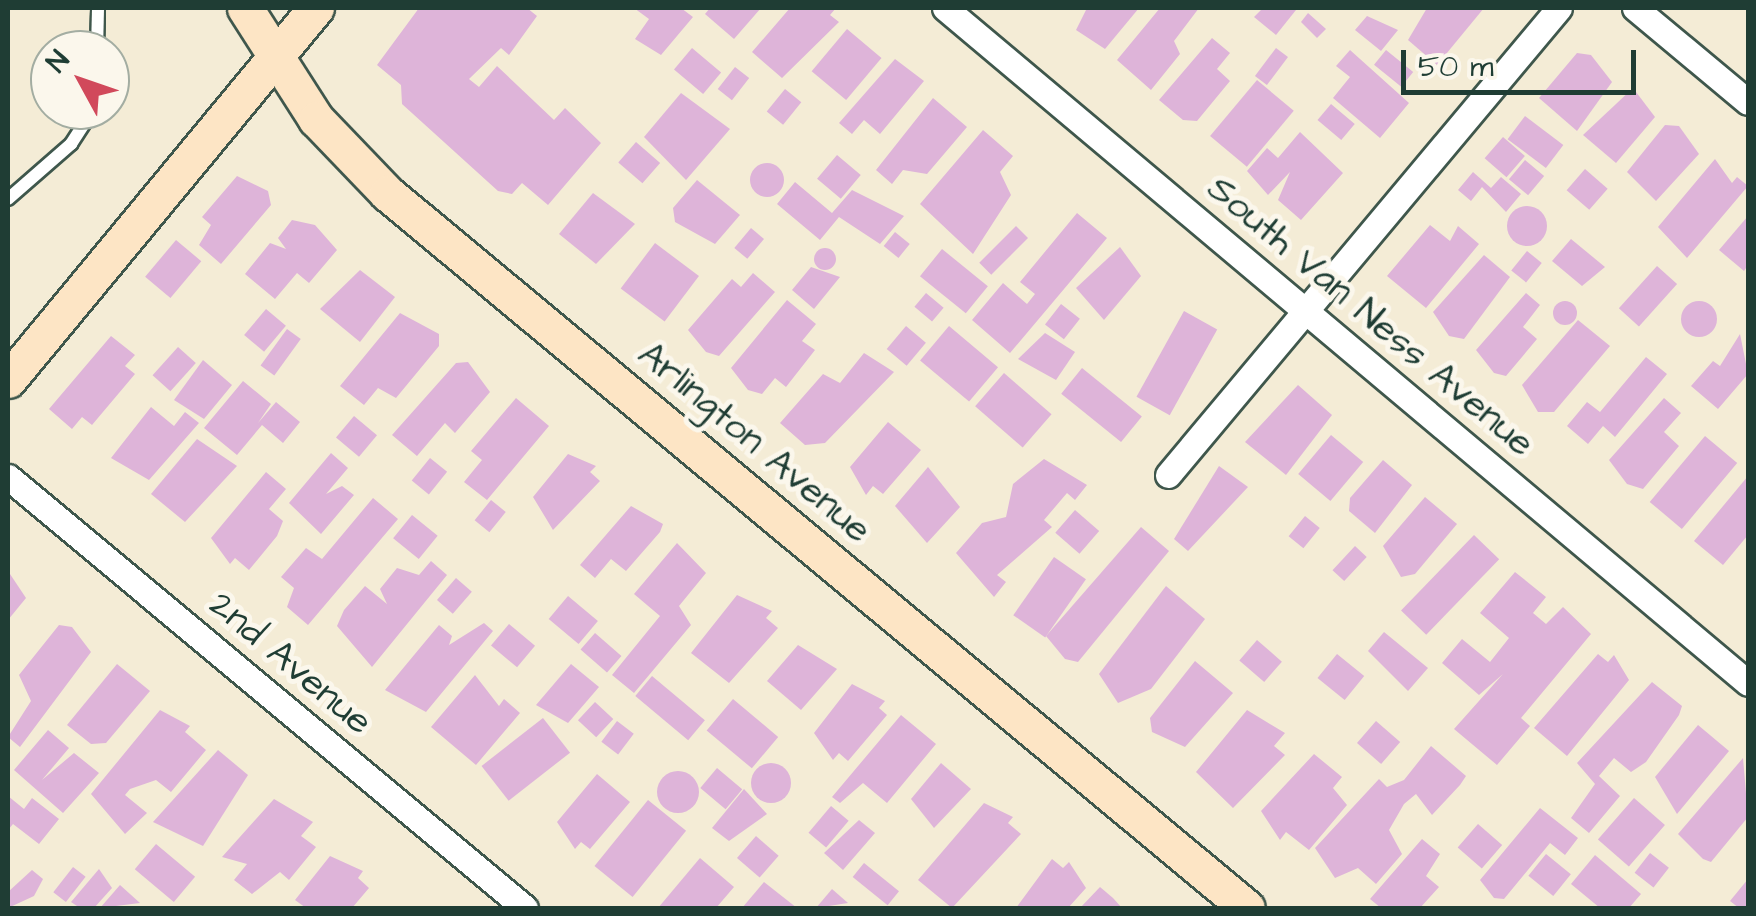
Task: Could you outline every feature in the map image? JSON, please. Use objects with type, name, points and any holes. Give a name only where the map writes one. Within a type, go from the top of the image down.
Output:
[{"type":"main road","name":"Arlington Avenue","points":[[245,8],[272,60],[387,194],[1247,908]]},
{"type":"main road","points":[[8,380],[316,8]]},
{"type":"street","name":"South Van Ness Avenue","points":[[944,8],[1748,683]]},
{"type":"street","points":[[1168,476],[1559,8]]},
{"type":"street","points":[[1635,8],[1748,102]]},
{"type":"street","name":"2nd Avenue","points":[[8,476],[525,908]]},
{"type":"lane","points":[[8,199],[71,144],[80,130]]},
{"type":"building","points":[[419,8],[527,8],[537,16],[509,55],[501,48],[469,79],[479,87],[497,66],[554,120],[565,108],[601,143],[548,205],[522,183],[512,194],[498,191],[402,104],[401,85],[377,65]]},
{"type":"building","points":[[634,8],[681,8],[693,17],[661,55],[635,39],[649,19]]},
{"type":"building","points":[[710,8],[761,8],[734,39],[705,14]]},
{"type":"building","points":[[790,8],[836,8],[830,15],[839,22],[782,78],[752,52]]},
{"type":"building","points":[[1087,8],[1139,8],[1105,49],[1076,30]]},
{"type":"building","points":[[1160,8],[1199,8],[1174,41],[1180,54],[1151,90],[1117,60]]},
{"type":"building","points":[[1263,8],[1296,10],[1276,35],[1254,17]]},
{"type":"building","points":[[1427,8],[1484,8],[1437,65],[1408,40]]},
{"type":"building","points":[[1308,13],[1326,29],[1317,38],[1301,22]]},
{"type":"building","points":[[1367,16],[1398,30],[1381,51],[1355,30]]},
{"type":"building","points":[[847,29],[881,58],[846,100],[812,71]]},
{"type":"building","points":[[1212,38],[1230,53],[1217,69],[1230,81],[1197,121],[1183,120],[1159,100]]},
{"type":"building","points":[[692,48],[721,72],[703,94],[674,69]]},
{"type":"building","points":[[1276,48],[1288,57],[1267,85],[1255,76]]},
{"type":"building","points":[[1350,50],[1409,103],[1380,138],[1333,98],[1350,77],[1336,66]]},
{"type":"building","points":[[1386,50],[1413,72],[1401,87],[1374,65]]},
{"type":"building","points":[[1577,53],[1591,55],[1612,82],[1577,131],[1539,98]]},
{"type":"building","points":[[895,59],[924,81],[880,134],[864,120],[852,134],[839,123]]},
{"type":"building","points":[[735,67],[749,78],[732,100],[718,89]]},
{"type":"building","points":[[1257,80],[1294,111],[1247,167],[1210,136]]},
{"type":"building","points":[[1633,88],[1655,117],[1616,163],[1583,135]]},
{"type":"building","points":[[785,89],[801,102],[783,125],[767,112]]},
{"type":"building","points":[[681,93],[730,129],[686,180],[644,137]]},
{"type":"building","points":[[933,98],[967,127],[927,174],[903,170],[892,184],[876,170]]},
{"type":"building","points":[[1331,104],[1355,124],[1341,140],[1318,120]]},
{"type":"building","points":[[1525,116],[1563,145],[1546,168],[1508,139]]},
{"type":"building","points":[[1665,125],[1679,126],[1699,154],[1656,201],[1627,172]]},
{"type":"building","points":[[983,130],[1013,156],[1000,172],[1011,195],[973,254],[920,204]]},
{"type":"building","points":[[1300,132],[1343,173],[1301,220],[1278,200],[1290,172],[1268,195],[1247,171],[1267,148],[1278,158]]},
{"type":"building","points":[[1503,137],[1525,156],[1507,177],[1485,158]]},
{"type":"building","points":[[636,142],[660,163],[642,183],[618,162]]},
{"type":"building","points":[[837,155],[861,175],[841,199],[817,179]]},
{"type":"building","points":[[1715,159],[1732,183],[1737,177],[1748,186],[1687,258],[1658,227]]},
{"type":"building","points":[[1525,160],[1544,176],[1528,195],[1509,179]]},
{"type":"building","points":[[767,163],[779,168],[784,180],[779,192],[767,197],[755,192],[750,180],[755,168]]},
{"type":"building","points":[[1585,169],[1608,189],[1589,210],[1567,190]]},
{"type":"building","points":[[1473,172],[1491,188],[1501,177],[1521,194],[1506,212],[1482,187],[1471,201],[1458,190]]},
{"type":"building","points":[[237,176],[268,191],[271,205],[221,264],[199,245],[211,225],[202,217]]},
{"type":"building","points":[[697,180],[740,215],[715,244],[675,222],[673,208]]},
{"type":"building","points":[[795,182],[832,213],[852,190],[904,216],[880,244],[839,217],[820,240],[777,204]]},
{"type":"building","points":[[593,193],[635,224],[596,264],[559,234]]},
{"type":"building","points":[[1527,206],[1541,212],[1547,226],[1541,240],[1527,246],[1513,240],[1507,226],[1513,212]]},
{"type":"building","points":[[1077,213],[1107,238],[1010,353],[972,320],[1003,283],[1027,304],[1035,294],[1020,282]]},
{"type":"building","points":[[1748,216],[1748,265],[1744,271],[1719,250]]},
{"type":"building","points":[[292,220],[315,225],[337,250],[309,283],[297,273],[275,299],[245,274],[270,243],[286,249],[278,238]]},
{"type":"building","points":[[1430,225],[1450,241],[1458,226],[1479,244],[1426,308],[1387,276]]},
{"type":"building","points":[[1016,226],[1028,238],[991,275],[979,263]]},
{"type":"building","points":[[751,228],[764,239],[747,259],[734,248]]},
{"type":"building","points":[[895,232],[910,244],[898,258],[884,246]]},
{"type":"building","points":[[1571,239],[1605,267],[1582,286],[1552,261]]},
{"type":"building","points":[[176,240],[201,261],[170,298],[145,277]]},
{"type":"building","points":[[655,243],[699,276],[665,322],[621,289]]},
{"type":"building","points":[[1120,247],[1141,276],[1104,320],[1076,288]]},
{"type":"building","points":[[825,248],[836,259],[825,270],[814,259]]},
{"type":"building","points":[[942,249],[988,286],[966,313],[920,276]]},
{"type":"building","points":[[1527,251],[1542,263],[1526,282],[1511,270]]},
{"type":"building","points":[[1484,255],[1510,277],[1464,339],[1449,336],[1433,312]]},
{"type":"building","points":[[1657,266],[1677,284],[1639,326],[1619,308]]},
{"type":"building","points":[[811,267],[840,277],[814,309],[792,290]]},
{"type":"building","points":[[360,270],[395,297],[360,342],[320,309]]},
{"type":"building","points":[[753,273],[775,292],[719,356],[706,352],[688,330],[732,279],[741,287]]},
{"type":"building","points":[[926,293],[944,308],[932,322],[914,307]]},
{"type":"building","points":[[1526,293],[1540,305],[1523,327],[1537,339],[1506,376],[1494,373],[1476,350]]},
{"type":"building","points":[[787,300],[816,324],[802,341],[815,350],[786,387],[775,378],[762,394],[748,390],[731,368]]},
{"type":"building","points":[[1565,301],[1574,304],[1574,322],[1565,325],[1556,322],[1553,313],[1556,304]]},
{"type":"building","points":[[1699,301],[1711,307],[1717,319],[1711,331],[1699,337],[1687,331],[1681,319],[1687,307]]},
{"type":"building","points":[[1061,304],[1080,319],[1064,339],[1045,324]]},
{"type":"building","points":[[266,309],[286,326],[264,352],[244,335]]},
{"type":"building","points":[[1184,311],[1217,329],[1170,415],[1136,397]]},
{"type":"building","points":[[400,313],[439,334],[439,346],[396,398],[378,388],[364,405],[340,386]]},
{"type":"building","points":[[1578,320],[1610,346],[1554,412],[1538,412],[1522,385]]},
{"type":"building","points":[[906,326],[926,343],[907,366],[887,349]]},
{"type":"building","points":[[949,326],[998,367],[969,402],[920,360]]},
{"type":"building","points":[[287,329],[301,339],[274,375],[261,365]]},
{"type":"building","points":[[1045,333],[1075,352],[1056,380],[1018,359]]},
{"type":"building","points":[[1740,334],[1748,374],[1718,409],[1691,386],[1713,361],[1720,366]]},
{"type":"building","points":[[111,336],[135,355],[125,366],[135,374],[92,425],[82,417],[72,429],[49,409]]},
{"type":"building","points":[[178,347],[196,363],[170,391],[153,375]]},
{"type":"building","points":[[864,353],[894,372],[825,443],[805,445],[780,423],[823,374],[840,383]]},
{"type":"building","points":[[1646,357],[1667,374],[1615,437],[1603,426],[1588,444],[1567,426],[1587,402],[1600,412]]},
{"type":"building","points":[[203,360],[232,385],[204,419],[174,400]]},
{"type":"building","points":[[468,362],[490,392],[455,433],[445,423],[417,456],[392,435],[456,363]]},
{"type":"building","points":[[1082,368],[1142,416],[1121,442],[1061,394]]},
{"type":"building","points":[[1004,373],[1052,414],[1023,448],[975,406]]},
{"type":"building","points":[[243,381],[271,404],[258,423],[276,402],[300,422],[283,443],[262,425],[237,455],[204,428]]},
{"type":"building","points":[[1298,385],[1332,415],[1286,475],[1245,442]]},
{"type":"building","points":[[516,398],[549,426],[487,500],[464,482],[482,460],[471,451]]},
{"type":"building","points":[[1664,398],[1681,413],[1664,432],[1679,446],[1643,489],[1627,484],[1609,460]]},
{"type":"building","points":[[151,407],[174,426],[185,412],[199,423],[149,480],[111,458]]},
{"type":"building","points":[[354,416],[377,435],[359,457],[336,437]]},
{"type":"building","points":[[888,422],[921,450],[883,494],[873,486],[866,495],[850,467]]},
{"type":"building","points":[[1331,435],[1363,462],[1330,501],[1298,474]]},
{"type":"building","points":[[1705,436],[1737,463],[1682,529],[1650,502]]},
{"type":"building","points":[[197,439],[237,466],[185,522],[151,494]]},
{"type":"building","points":[[331,453],[348,468],[326,494],[342,486],[354,495],[321,534],[289,503]]},
{"type":"building","points":[[568,454],[596,466],[590,472],[600,481],[553,530],[533,497]]},
{"type":"building","points":[[430,458],[447,472],[429,494],[412,481]]},
{"type":"building","points":[[1044,459],[1087,485],[1075,500],[1067,493],[1044,520],[1052,527],[997,575],[1006,582],[994,597],[956,553],[982,523],[1006,517],[1013,484]]},
{"type":"building","points":[[1383,460],[1412,485],[1375,533],[1349,511],[1350,498]]},
{"type":"building","points":[[1219,466],[1248,487],[1188,551],[1174,539]]},
{"type":"building","points":[[928,467],[960,507],[927,543],[895,506]]},
{"type":"building","points":[[266,472],[286,489],[269,509],[283,521],[277,536],[249,570],[235,558],[230,564],[211,538]]},
{"type":"building","points":[[1748,476],[1748,535],[1723,565],[1694,541]]},
{"type":"building","points":[[1425,497],[1457,524],[1415,574],[1401,577],[1383,546]]},
{"type":"building","points":[[373,498],[398,519],[308,625],[287,607],[294,588],[281,577],[306,548],[322,559]]},
{"type":"building","points":[[491,500],[506,512],[489,532],[475,520]]},
{"type":"building","points":[[631,506],[663,524],[660,532],[626,571],[611,559],[595,578],[580,565]]},
{"type":"building","points":[[1075,510],[1099,531],[1079,554],[1055,533]]},
{"type":"building","points":[[412,515],[438,536],[419,559],[393,538]]},
{"type":"building","points":[[1305,516],[1320,528],[1303,548],[1289,536]]},
{"type":"building","points":[[1141,527],[1169,551],[1078,662],[1065,659],[1046,636]]},
{"type":"building","points":[[1474,535],[1499,559],[1426,635],[1401,611]]},
{"type":"building","points":[[677,543],[706,573],[679,606],[691,625],[634,693],[612,675],[660,616],[634,594]]},
{"type":"building","points":[[1355,546],[1367,557],[1344,581],[1332,570]]},
{"type":"building","points":[[1054,557],[1086,579],[1045,638],[1013,615]]},
{"type":"building","points":[[431,561],[447,575],[372,667],[337,626],[344,610],[365,586],[387,604],[380,589],[397,568],[419,575]]},
{"type":"building","points":[[8,571],[26,598],[8,620]]},
{"type":"building","points":[[1515,572],[1546,597],[1533,613],[1546,624],[1563,607],[1591,634],[1521,718],[1530,726],[1497,765],[1454,729],[1503,674],[1479,695],[1442,663],[1462,639],[1490,662],[1509,638],[1480,613]]},
{"type":"building","points":[[456,578],[472,592],[453,614],[437,600]]},
{"type":"building","points":[[1166,586],[1205,619],[1151,689],[1118,703],[1099,674]]},
{"type":"building","points":[[737,595],[772,611],[766,618],[778,628],[729,683],[691,653]]},
{"type":"building","points":[[568,596],[598,621],[579,644],[549,619]]},
{"type":"building","points":[[484,623],[493,631],[426,712],[385,690],[439,625],[452,636],[449,645]]},
{"type":"building","points":[[509,624],[535,646],[517,667],[491,645]]},
{"type":"building","points":[[59,625],[72,627],[91,652],[20,747],[8,737],[31,701],[19,675]]},
{"type":"building","points":[[1384,632],[1428,668],[1408,691],[1368,651]]},
{"type":"building","points":[[595,633],[621,656],[607,673],[581,650]]},
{"type":"building","points":[[1257,640],[1282,662],[1264,682],[1239,660]]},
{"type":"building","points":[[798,645],[837,669],[801,710],[767,681]]},
{"type":"building","points":[[1337,654],[1364,676],[1345,700],[1317,678]]},
{"type":"building","points":[[1598,654],[1608,662],[1614,655],[1629,680],[1567,756],[1534,728]]},
{"type":"building","points":[[1195,661],[1233,693],[1185,747],[1152,732],[1150,718]]},
{"type":"building","points":[[117,664],[150,691],[106,743],[91,744],[67,725]]},
{"type":"building","points":[[571,664],[599,687],[568,723],[536,705]]},
{"type":"building","points":[[475,675],[499,706],[504,699],[520,713],[476,765],[431,727]]},
{"type":"building","points":[[652,676],[705,720],[688,740],[635,696]]},
{"type":"building","points":[[1652,682],[1682,706],[1679,715],[1646,762],[1631,772],[1614,758],[1599,776],[1620,796],[1589,833],[1571,818],[1595,784],[1577,763]]},
{"type":"building","points":[[852,684],[885,701],[879,708],[887,715],[848,761],[839,753],[833,760],[814,733]]},
{"type":"building","points":[[733,699],[778,737],[752,768],[707,730]]},
{"type":"building","points":[[595,702],[613,719],[596,737],[578,720]]},
{"type":"building","points":[[160,710],[190,726],[185,732],[206,750],[171,792],[156,780],[130,789],[125,795],[147,813],[125,834],[91,794]]},
{"type":"building","points":[[1247,710],[1285,733],[1274,746],[1285,755],[1233,808],[1196,772]]},
{"type":"building","points":[[901,715],[936,744],[887,803],[863,783],[840,803],[832,797]]},
{"type":"building","points":[[543,718],[570,753],[509,801],[482,766]]},
{"type":"building","points":[[617,721],[634,734],[618,754],[601,742]]},
{"type":"building","points":[[1376,721],[1400,742],[1381,764],[1357,743]]},
{"type":"building","points":[[1698,725],[1729,751],[1677,814],[1655,777]]},
{"type":"building","points":[[48,730],[69,748],[42,780],[74,753],[99,773],[63,813],[14,770]]},
{"type":"building","points":[[1431,746],[1466,776],[1460,785],[1432,815],[1416,794],[1404,804],[1389,830],[1402,854],[1376,884],[1358,868],[1335,878],[1315,848],[1379,779],[1387,787],[1404,780]]},
{"type":"building","points":[[218,750],[248,775],[203,846],[153,822]]},
{"type":"building","points":[[1314,754],[1342,777],[1333,788],[1347,805],[1309,850],[1286,832],[1280,840],[1261,811]]},
{"type":"building","points":[[1743,758],[1748,817],[1711,862],[1678,834]]},
{"type":"building","points":[[771,763],[785,769],[791,783],[785,797],[771,803],[757,797],[751,783],[757,769]]},
{"type":"building","points":[[941,763],[971,789],[934,828],[911,799]]},
{"type":"building","points":[[717,768],[742,789],[726,809],[700,788]]},
{"type":"building","points":[[678,771],[693,777],[699,792],[693,807],[678,813],[663,807],[657,792],[663,777]]},
{"type":"building","points":[[597,774],[630,802],[590,849],[581,842],[575,849],[557,822]]},
{"type":"building","points":[[744,789],[767,814],[729,841],[712,828]]},
{"type":"building","points":[[8,796],[24,809],[32,798],[59,819],[39,844],[13,824],[8,830]]},
{"type":"building","points":[[1634,798],[1665,825],[1629,866],[1598,840]]},
{"type":"building","points":[[274,799],[313,822],[301,836],[316,847],[289,880],[280,872],[252,894],[234,880],[247,864],[222,857]]},
{"type":"building","points":[[648,800],[686,831],[633,897],[595,866]]},
{"type":"building","points":[[984,803],[1013,817],[1008,823],[1021,834],[952,908],[918,880]]},
{"type":"building","points":[[831,806],[849,821],[826,848],[809,833]]},
{"type":"building","points":[[1540,808],[1578,838],[1565,855],[1550,843],[1504,899],[1494,898],[1480,880]]},
{"type":"building","points":[[859,820],[875,833],[843,870],[824,853]]},
{"type":"building","points":[[1478,824],[1502,845],[1482,868],[1458,847]]},
{"type":"building","points":[[756,836],[779,856],[760,878],[737,858]]},
{"type":"building","points":[[1422,839],[1440,854],[1426,876],[1439,887],[1420,908],[1381,908],[1370,899]]},
{"type":"building","points":[[156,844],[195,877],[174,902],[135,869]]},
{"type":"building","points":[[1650,853],[1669,868],[1654,887],[1635,873]]},
{"type":"building","points":[[1546,854],[1571,874],[1553,896],[1528,876]]},
{"type":"building","points":[[1595,855],[1641,894],[1629,908],[1600,908],[1571,884]]},
{"type":"building","points":[[330,856],[363,871],[358,878],[369,888],[352,908],[306,908],[295,900]]},
{"type":"building","points":[[700,858],[734,887],[716,908],[658,908]]},
{"type":"building","points":[[1052,859],[1063,868],[1069,862],[1086,888],[1068,908],[1016,908]]},
{"type":"building","points":[[864,863],[899,891],[888,905],[853,877]]},
{"type":"building","points":[[73,867],[86,877],[66,902],[53,892]]},
{"type":"building","points":[[99,869],[112,888],[94,908],[80,908],[71,902]]},
{"type":"building","points":[[32,870],[43,879],[34,896],[8,908],[8,892]]},
{"type":"building","points":[[1748,879],[1748,908],[1739,908],[1730,901]]},
{"type":"building","points":[[764,882],[797,908],[742,908]]},
{"type":"building","points":[[120,885],[140,903],[100,908]]},
{"type":"building","points":[[1100,887],[1113,898],[1122,908],[1080,908]]},
{"type":"building","points":[[832,889],[848,903],[816,908]]}]
